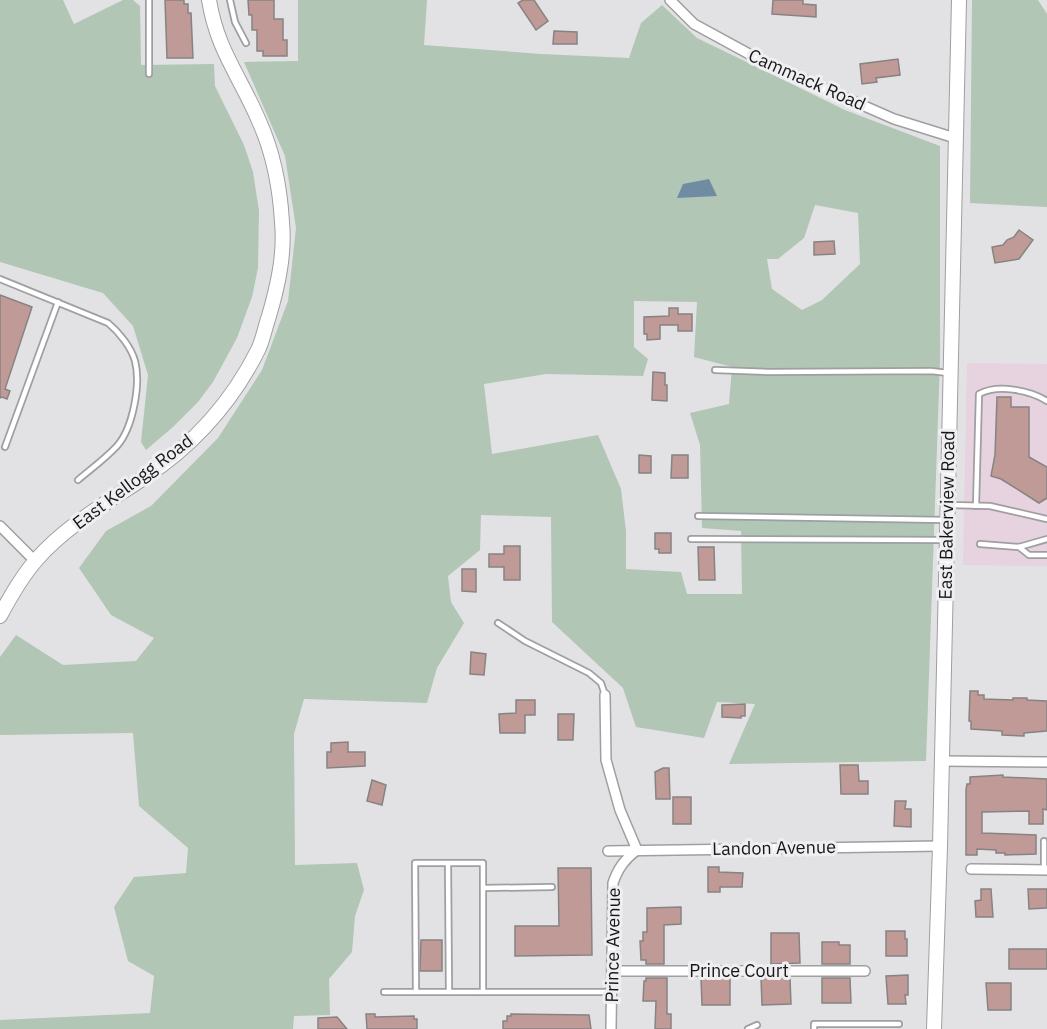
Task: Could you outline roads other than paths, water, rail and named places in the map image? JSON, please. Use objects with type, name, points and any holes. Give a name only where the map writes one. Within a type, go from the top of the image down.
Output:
[{"type":"main road","name":"East Kellogg Road","points":[[0,616],[34,561],[100,506],[148,475],[182,449],[225,405],[259,348],[277,287],[283,223],[279,192],[271,154],[263,131],[219,42],[209,0]]},
{"type":"main road","name":"East Bakerview Road","points":[[934,1029],[959,0]]},
{"type":"street","name":"Cammack Road","points":[[670,0],[694,24],[762,61],[894,118],[956,138]]},
{"type":"street","points":[[0,526],[34,561]]},
{"type":"street","points":[[605,695],[606,760],[620,810],[637,850]]},
{"type":"street","points":[[942,761],[1047,762]]},
{"type":"street","name":"Landon Avenue","points":[[608,851],[940,846]]},
{"type":"street","name":"Prince Avenue","points":[[611,1029],[613,883],[624,860],[637,850]]},
{"type":"street","points":[[971,869],[1045,870]]},
{"type":"street","name":"Prince Court","points":[[612,971],[865,971]]},
{"type":"lane","points":[[149,0],[149,74]]},
{"type":"lane","points":[[230,0],[235,22],[246,43]]},
{"type":"lane","points":[[0,279],[108,322],[123,339],[135,361],[136,398],[129,425],[118,445],[78,480]]},
{"type":"lane","points":[[5,447],[58,302]]},
{"type":"lane","points":[[715,370],[931,371],[950,374]]},
{"type":"lane","points":[[976,506],[979,394],[990,388],[1033,394],[1047,401]]},
{"type":"lane","points":[[947,504],[990,506],[1047,519]]},
{"type":"lane","points":[[698,516],[946,520]]},
{"type":"lane","points":[[691,539],[946,540]]},
{"type":"lane","points":[[980,544],[1019,547],[1047,540]]},
{"type":"lane","points":[[1019,547],[1029,555],[1047,555]]},
{"type":"lane","points":[[498,623],[525,641],[588,673],[601,683],[605,695]]},
{"type":"lane","points":[[1044,841],[1045,870]]},
{"type":"lane","points":[[416,992],[415,863],[483,863],[483,992]]},
{"type":"lane","points":[[448,863],[449,992]]},
{"type":"lane","points":[[483,888],[552,887]]},
{"type":"lane","points":[[384,993],[612,992]]},
{"type":"lane","points":[[814,1029],[814,1024],[899,1024]]},
{"type":"lane","points":[[748,1029],[757,1025]]},
{"type":"water","points":[[709,179],[717,196],[677,198],[683,184]]}]
